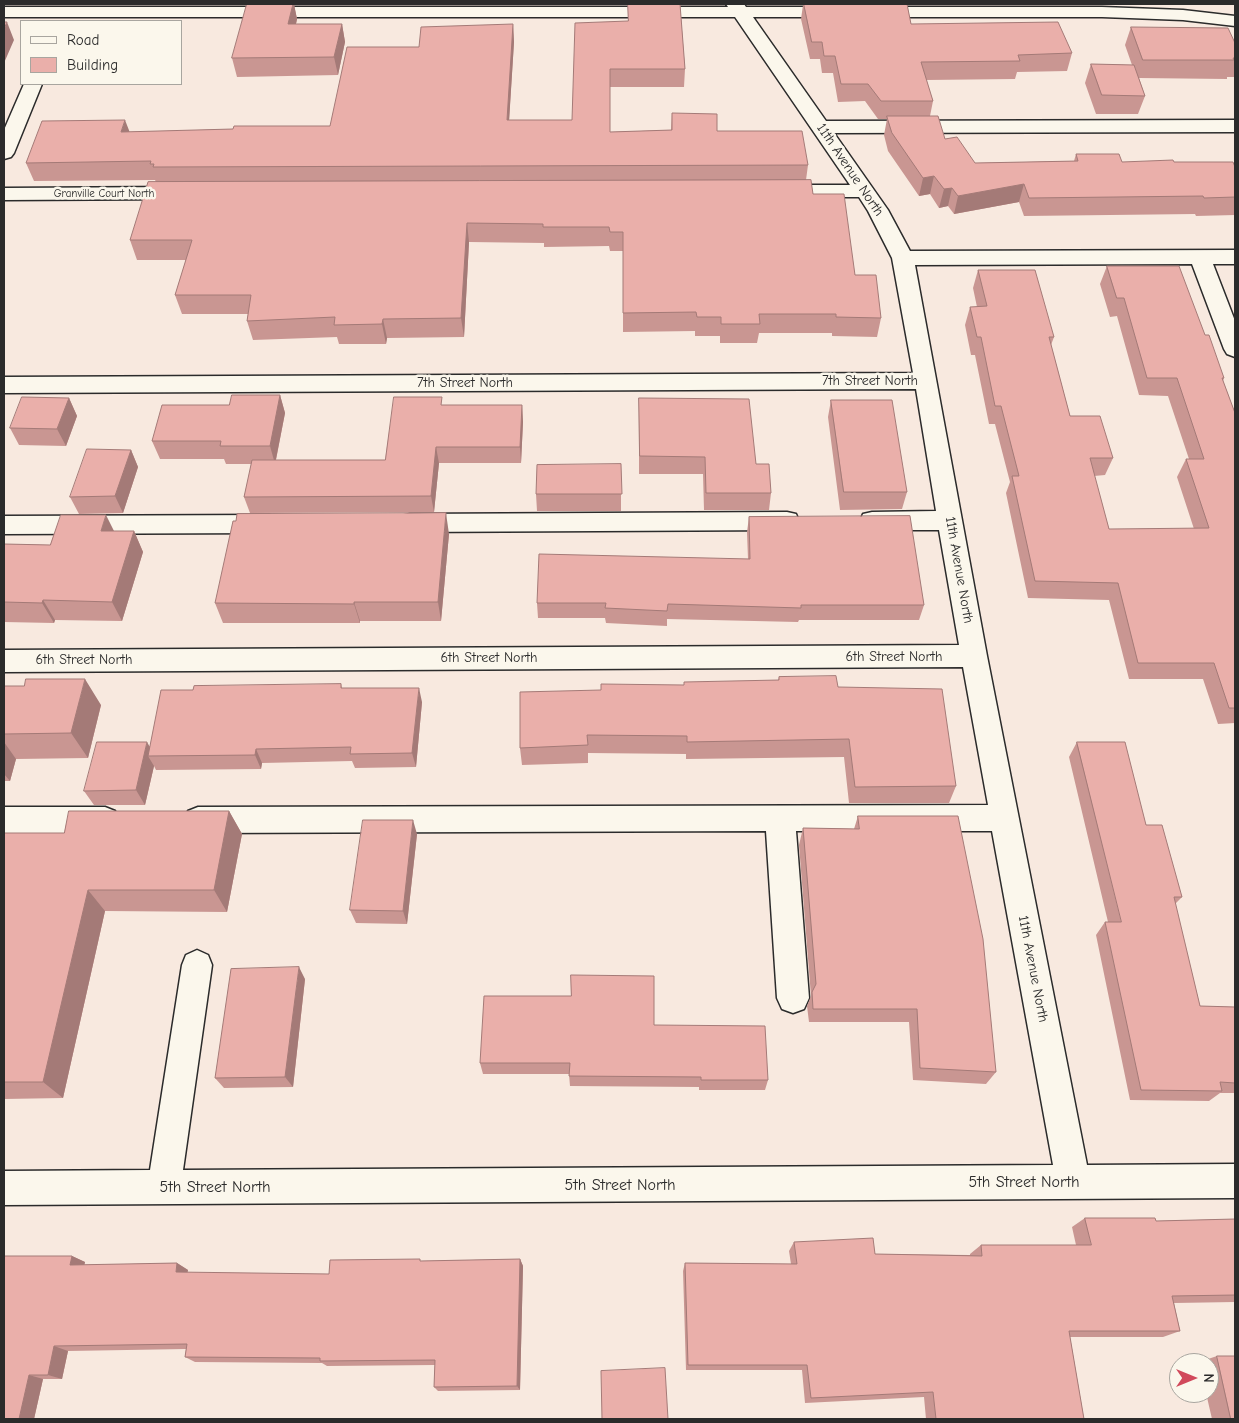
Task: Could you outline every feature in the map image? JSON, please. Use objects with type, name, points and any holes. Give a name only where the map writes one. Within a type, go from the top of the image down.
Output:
[{"type":"street","name":"11th Avenue North","points":[[738,8],[878,210],[903,258],[974,656],[1073,1182]]},
{"type":"street","points":[[4,12],[1100,8],[1235,21]]},
{"type":"street","points":[[4,153],[9,128],[31,85]]},
{"type":"street","points":[[821,128],[1235,126]]},
{"type":"street","points":[[756,192],[865,191]]},
{"type":"street","name":"Granville Court North","points":[[4,194],[202,193]]},
{"type":"street","points":[[903,258],[1235,257]]},
{"type":"street","points":[[1200,258],[1235,349]]},
{"type":"street","name":"7th Street North","points":[[4,385],[926,381]]},
{"type":"street","points":[[851,521],[951,520]]},
{"type":"street","points":[[383,523],[811,521]]},
{"type":"street","points":[[4,525],[293,523]]},
{"type":"street","name":"6th Street North","points":[[4,661],[974,656]]},
{"type":"street","points":[[780,818],[793,998]]},
{"type":"street","points":[[173,820],[1005,818]]},
{"type":"street","points":[[4,820],[133,820]]},
{"type":"street","points":[[164,1187],[197,965]]},
{"type":"street","name":"5th Street North","points":[[4,1188],[1235,1181]]},
{"type":"building","points":[[247,4],[293,4],[288,24],[342,24],[334,57],[232,58]]},
{"type":"building","points":[[628,4],[680,4],[685,69],[610,69],[610,132],[672,130],[672,113],[717,114],[717,131],[802,131],[808,165],[153,167],[154,164],[150,164],[151,161],[26,163],[42,121],[125,120],[121,132],[233,129],[234,126],[330,126],[347,47],[419,47],[421,27],[513,24],[507,120],[572,120],[575,23],[628,21]]},
{"type":"building","points":[[804,4],[907,4],[911,24],[1058,22],[1072,53],[1018,55],[1020,61],[921,62],[933,101],[881,101],[868,84],[841,84],[835,56],[824,56],[822,42],[812,42]]},
{"type":"building","points":[[1131,27],[1228,28],[1235,43],[1235,58],[1233,58],[1234,60],[1143,60]]},
{"type":"building","points":[[1091,64],[1134,65],[1145,96],[1102,95]]},
{"type":"building","points":[[887,116],[938,116],[945,139],[957,137],[975,163],[1078,161],[1076,154],[1119,154],[1122,162],[1173,160],[1174,162],[1233,162],[1235,167],[1235,197],[1029,198],[1024,184],[958,196],[952,188],[944,189],[934,176],[923,178],[892,133]]},
{"type":"building","points":[[811,180],[813,194],[844,194],[855,275],[876,275],[881,318],[836,317],[836,314],[759,314],[760,324],[721,324],[721,317],[697,317],[696,312],[623,313],[623,232],[610,232],[609,227],[543,227],[543,224],[467,223],[461,318],[383,319],[382,324],[334,325],[335,317],[247,321],[251,295],[175,295],[192,240],[130,240],[148,182]]},
{"type":"building","points":[[1107,266],[1179,266],[1205,335],[1209,335],[1235,413],[1235,708],[1229,708],[1214,663],[1138,663],[1118,583],[1035,581],[1012,476],[1019,476],[1001,406],[995,406],[981,337],[977,337],[970,307],[987,306],[978,270],[1035,270],[1054,337],[1049,337],[1070,416],[1100,416],[1113,458],[1090,458],[1109,529],[1209,528],[1186,459],[1204,459],[1177,378],[1147,378],[1124,298],[1117,298]]},
{"type":"building","points":[[232,395],[280,395],[270,446],[220,446],[221,441],[152,441],[162,405],[229,405]]},
{"type":"building","points":[[22,397],[69,398],[57,429],[10,428]]},
{"type":"building","points":[[394,397],[442,397],[441,405],[522,405],[520,447],[436,447],[431,496],[244,497],[252,460],[385,460]]},
{"type":"building","points":[[639,398],[749,399],[756,464],[769,464],[771,493],[706,493],[705,457],[640,456]]},
{"type":"building","points":[[831,400],[892,400],[907,492],[844,492]]},
{"type":"building","points":[[87,449],[131,450],[115,496],[70,497]]},
{"type":"building","points":[[621,464],[622,494],[536,494],[537,465]]},
{"type":"building","points":[[446,513],[438,602],[354,602],[354,604],[215,603],[233,521],[236,521],[237,514]]},
{"type":"building","points":[[61,515],[106,515],[101,531],[134,531],[112,602],[43,600],[42,603],[4,602],[4,544],[50,545]]},
{"type":"building","points":[[910,516],[924,605],[801,605],[801,608],[668,604],[667,611],[605,608],[606,603],[537,603],[539,554],[750,559],[749,517]]},
{"type":"building","points":[[836,676],[838,687],[942,689],[956,786],[855,787],[849,739],[687,742],[687,736],[587,735],[588,745],[520,748],[520,692],[601,690],[601,684],[684,685],[684,682],[779,680],[779,677]]},
{"type":"building","points":[[26,679],[85,679],[71,733],[4,734],[4,686],[24,686]]},
{"type":"building","points":[[341,684],[341,688],[419,688],[412,753],[350,754],[351,747],[256,749],[255,755],[148,756],[161,690],[193,690],[194,686]]},
{"type":"building","points":[[97,742],[147,742],[136,790],[84,791]]},
{"type":"building","points":[[1077,742],[1125,742],[1146,825],[1162,825],[1182,897],[1174,897],[1200,1006],[1235,1007],[1235,1083],[1220,1082],[1222,1091],[1141,1090],[1105,922],[1121,922]]},
{"type":"building","points":[[69,811],[229,811],[214,890],[88,890],[43,1082],[4,1082],[4,833],[64,833]]},
{"type":"building","points":[[858,816],[958,816],[983,939],[996,1072],[920,1068],[917,1009],[813,1009],[812,992],[816,984],[803,828],[859,829]]},
{"type":"building","points":[[363,820],[413,820],[403,911],[350,910]]},
{"type":"building","points":[[299,967],[285,1077],[215,1078],[231,969]]},
{"type":"building","points":[[571,975],[654,976],[654,1025],[765,1026],[768,1080],[701,1080],[701,1077],[569,1076],[570,1063],[480,1063],[484,996],[571,996]]},
{"type":"building","points":[[1085,1218],[1155,1218],[1156,1221],[1235,1219],[1235,1295],[1172,1296],[1180,1331],[1069,1331],[1084,1419],[936,1419],[933,1392],[811,1398],[807,1365],[688,1365],[685,1263],[797,1264],[794,1242],[873,1238],[875,1254],[982,1256],[981,1245],[1091,1245]]},
{"type":"building","points":[[4,1256],[72,1256],[70,1265],[177,1263],[176,1272],[329,1274],[330,1260],[520,1259],[517,1386],[434,1387],[435,1360],[320,1361],[320,1358],[185,1357],[187,1344],[54,1346],[48,1375],[29,1375],[19,1419],[4,1419]]},
{"type":"building","points":[[1219,1356],[1235,1356],[1235,1419],[1231,1419],[1219,1365]]},
{"type":"building","points":[[665,1368],[668,1419],[602,1419],[601,1371]]}]
